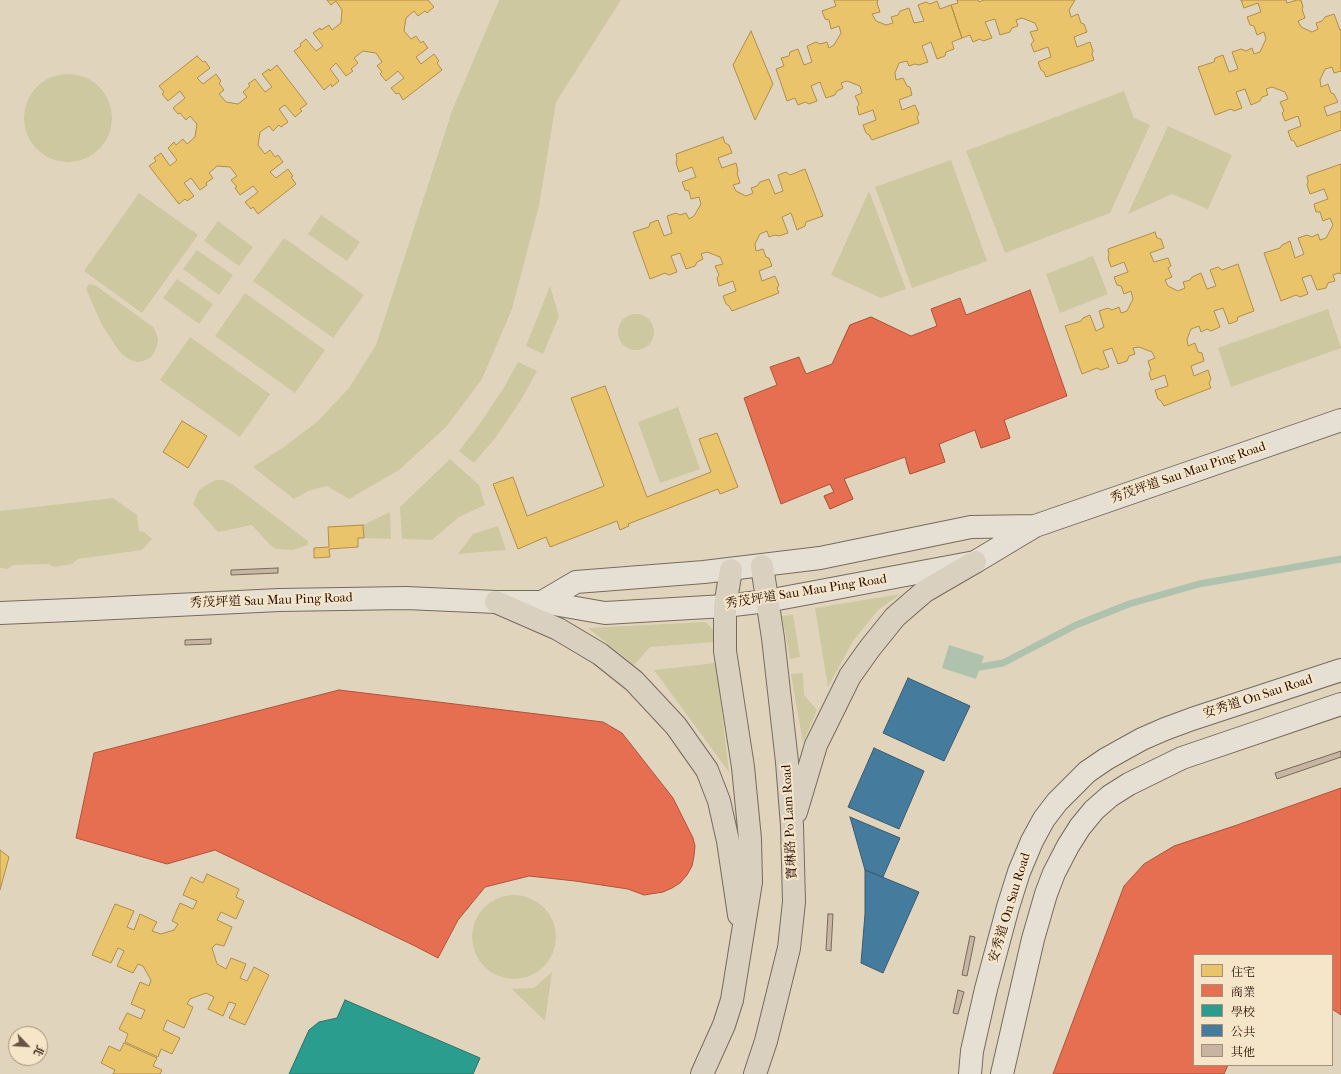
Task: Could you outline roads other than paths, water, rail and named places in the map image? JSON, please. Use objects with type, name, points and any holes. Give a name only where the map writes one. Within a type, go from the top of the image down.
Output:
[{"type":"main road","name":"秀茂坪道 Sau Mau Ping Road","points":[[0,613],[279,600],[406,598],[496,602],[542,602],[605,613],[726,606],[768,601],[975,562],[1035,526],[1341,420]]},
{"type":"main road","name":"秀茂坪道 Sau Mau Ping Road","points":[[542,602],[576,582],[731,570],[820,558],[971,527],[1035,526]]},
{"type":"main road","points":[[792,826],[816,745],[850,676],[895,617],[925,591],[975,562]]},
{"type":"main road","name":"寶琳路 Po Lam Road","points":[[755,1074],[766,1041],[789,948],[794,902],[792,826],[782,712],[762,566]]},
{"type":"main road","points":[[702,1074],[724,1025],[732,1000],[751,882],[750,839],[743,767],[725,651],[726,606],[731,570]]},
{"type":"main road","points":[[496,602],[558,630],[600,654],[634,681],[676,726],[707,770],[719,801],[728,841],[742,942]]},
{"type":"main road","name":"安秀道 On Sau Road","points":[[970,1074],[972,1051],[984,997],[1019,872],[1032,841],[1044,819],[1057,802],[1087,772],[1106,759],[1165,728],[1341,670]]},
{"type":"main road","points":[[1002,1074],[1033,938],[1046,894],[1054,873],[1068,846],[1080,827],[1094,810],[1110,796],[1129,784],[1182,758],[1341,704]]},
{"type":"waterway","points":[[980,667],[1003,663],[1076,625],[1129,604],[1199,584],[1341,559]]}]
